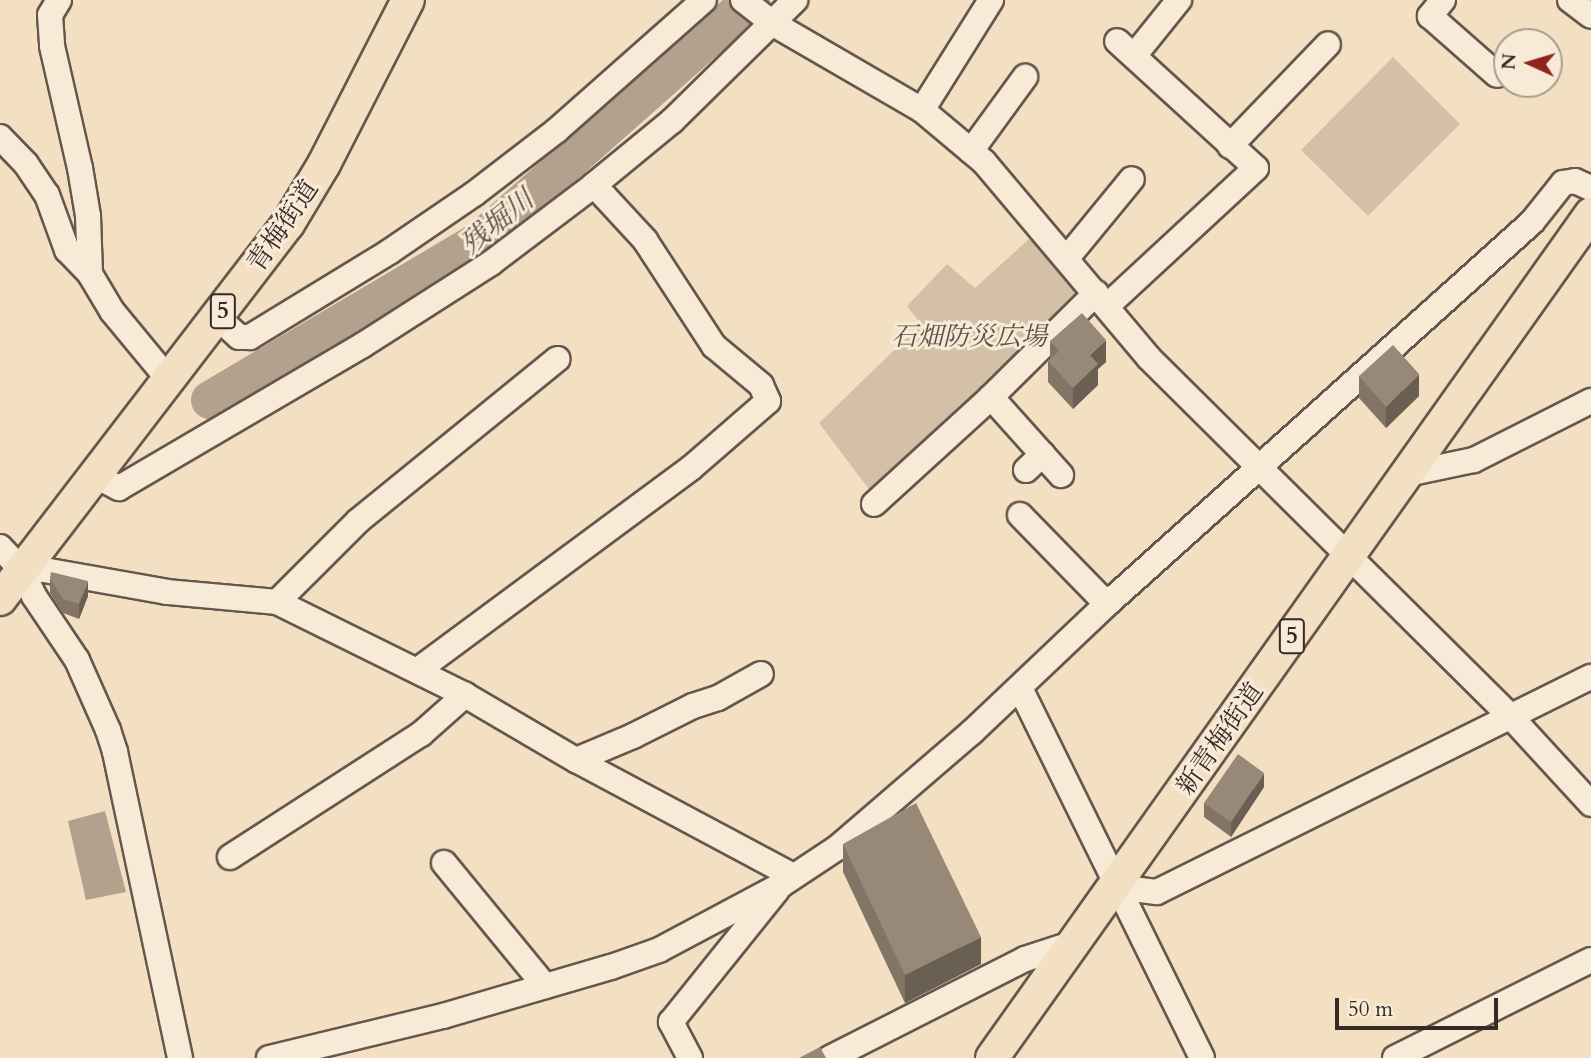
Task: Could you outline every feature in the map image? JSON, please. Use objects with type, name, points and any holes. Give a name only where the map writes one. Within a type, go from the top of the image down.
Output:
[{"type":"main road","name":"青梅街道","points":[[0,598],[254,271],[307,192],[408,0]]},
{"type":"main road","name":"新青梅街道","points":[[992,1058],[1077,942],[1591,214]]},
{"type":"street","points":[[59,0],[50,15],[52,46],[84,192],[90,274]]},
{"type":"street","points":[[218,318],[239,337],[250,337],[389,252],[474,194],[557,130],[704,0]]},
{"type":"street","points":[[743,0],[769,21],[922,110],[971,151],[1021,201],[1149,358],[1511,718],[1591,804]]},
{"type":"street","points":[[96,476],[118,488],[440,297],[594,185],[672,121],[769,21],[795,0]]},
{"type":"street","points":[[922,110],[990,0]]},
{"type":"street","points":[[874,504],[990,397],[1256,168],[1125,48],[1179,0]]},
{"type":"street","points":[[1443,0],[1430,16],[1493,71]]},
{"type":"street","points":[[1570,0],[1591,16]]},
{"type":"street","points":[[1230,146],[1328,44]]},
{"type":"street","points":[[971,151],[1025,77]]},
{"type":"street","points":[[0,137],[26,164],[47,195],[67,250],[90,274],[112,310],[169,380]]},
{"type":"street","points":[[1067,258],[1132,179]]},
{"type":"street","points":[[269,1058],[443,1016],[659,950],[787,881],[837,848],[1020,688],[1107,604],[1532,222],[1563,183],[1575,181],[1591,188]]},
{"type":"street","points":[[418,670],[691,467],[768,401],[761,385],[714,346],[645,240],[594,185]]},
{"type":"street","points":[[277,602],[358,521],[557,359]]},
{"type":"street","points":[[990,397],[1034,462],[1061,475]]},
{"type":"street","points":[[1407,474],[1474,460],[1591,401]]},
{"type":"street","points":[[1020,515],[1107,604]]},
{"type":"street","points":[[0,547],[22,571],[89,684],[115,752],[180,1058]]},
{"type":"street","points":[[22,571],[44,569],[167,592],[277,602],[465,695],[787,881]]},
{"type":"street","points":[[576,760],[693,706],[718,698],[761,674]]},
{"type":"street","points":[[1116,887],[1157,892],[1591,677]]},
{"type":"street","points":[[1020,688],[1202,1058]]},
{"type":"street","points":[[230,857],[421,734],[465,695]]},
{"type":"street","points":[[444,863],[545,986]]},
{"type":"street","points":[[690,1058],[671,1022],[787,881]]},
{"type":"street","points":[[830,1058],[1025,959],[1077,942]]},
{"type":"street","points":[[1395,1058],[1591,960]]},
{"type":"green space","points":[[1393,57],[1460,124],[1368,216],[1301,150]]},
{"type":"green space","name":"石畑防災広場","points":[[1029,239],[1060,259],[1088,294],[874,496],[819,423],[921,324],[907,306],[947,264],[975,288]]},
{"type":"shaded area","points":[[105,811],[126,892],[86,900],[68,821]]},
{"type":"building","points":[[1082,313],[1106,340],[1090,355],[1098,364],[1073,388],[1048,361],[1059,351],[1050,341]]},
{"type":"building","points":[[1393,345],[1419,374],[1386,407],[1359,376]]},
{"type":"building","points":[[51,572],[88,581],[79,604],[63,599],[50,578]]},
{"type":"building","points":[[1238,754],[1264,773],[1231,822],[1204,803]]},
{"type":"building","points":[[916,803],[981,937],[905,975],[843,844]]},
{"type":"building","points":[[820,1047],[826,1058],[799,1058]]},
{"type":"waterway","name":"残堀川","points":[[210,400],[479,241],[751,0]]}]
